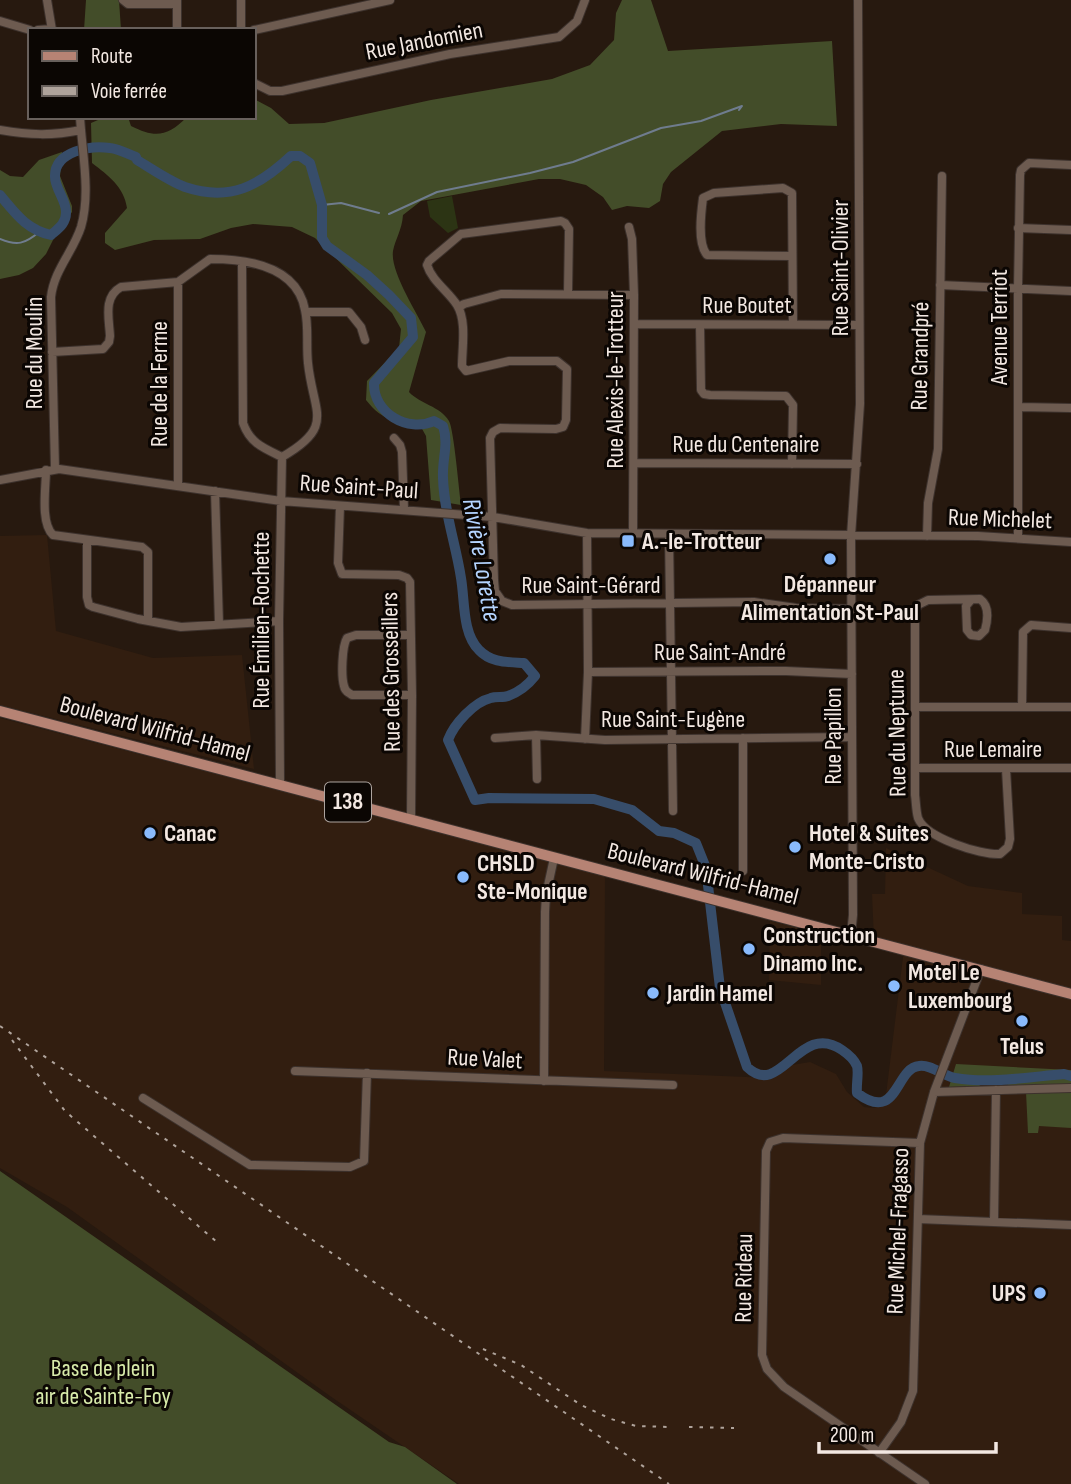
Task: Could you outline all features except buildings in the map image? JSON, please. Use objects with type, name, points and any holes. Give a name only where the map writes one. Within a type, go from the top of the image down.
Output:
[{"type":"main road","name":"Boulevard Wilfrid-Hamel","points":[[0,711],[1071,994]]},
{"type":"street","points":[[47,0],[52,28]]},
{"type":"street","points":[[123,0],[128,4],[177,2],[177,28]]},
{"type":"street","points":[[241,0],[242,28]]},
{"type":"street","points":[[256,30],[390,0]]},
{"type":"street","name":"Rue Jandomien","points":[[256,84],[270,91],[282,91],[450,54],[550,39],[569,30],[577,21],[585,0]]},
{"type":"street","name":"Rue Saint-Olivier","points":[[851,536],[857,464],[859,325],[858,0]]},
{"type":"street","points":[[0,21],[28,29]]},
{"type":"street","name":"Rue du Moulin","points":[[80,119],[84,170],[82,224],[57,273],[52,292],[50,470],[46,528],[53,535],[87,540]]},
{"type":"street","points":[[0,130],[31,135],[82,135]]},
{"type":"street","name":"Avenue Terriot","points":[[1018,538],[1020,175],[1025,166],[1034,162],[1071,165]]},
{"type":"street","name":"Rue Grandpré","points":[[927,536],[929,495],[938,449],[942,176]]},
{"type":"street","points":[[793,256],[707,255],[703,251],[702,243],[703,198],[714,193],[787,189],[792,193],[793,198],[793,256],[793,324]]},
{"type":"street","points":[[568,294],[569,229],[561,221],[456,237],[427,265],[434,278],[459,307],[501,293],[634,295]]},
{"type":"street","name":"Rue Alexis-le-Trotteur","points":[[629,227],[632,239],[634,295],[634,534]]},
{"type":"street","points":[[1018,228],[1071,230]]},
{"type":"street","points":[[52,352],[103,349],[110,336],[110,297],[113,291],[121,287],[178,282],[210,259],[242,262],[265,265],[278,271],[303,298],[308,366],[318,421],[310,438],[282,457],[265,451],[251,440],[243,423],[242,262]]},
{"type":"street","name":"Rue de la Ferme","points":[[178,282],[178,485]]},
{"type":"street","points":[[940,285],[1071,291]]},
{"type":"street","name":"Rue Saint-Gérard","points":[[459,307],[462,366],[466,371],[509,361],[557,361],[566,369],[566,420],[563,427],[500,428],[493,432],[490,438],[495,591],[502,601],[512,605],[754,602],[796,608],[852,609]]},
{"type":"street","points":[[306,312],[349,312],[361,327],[365,340]]},
{"type":"street","name":"Rue Boutet","points":[[634,324],[859,325]]},
{"type":"street","points":[[700,325],[701,390],[710,395],[780,396],[791,400],[792,464]]},
{"type":"street","points":[[1019,407],[1071,408]]},
{"type":"street","points":[[394,438],[402,452],[404,509]]},
{"type":"street","name":"Rue Émilien-Rochette","points":[[280,783],[282,457]]},
{"type":"street","name":"Rue du Centenaire","points":[[634,463],[857,464]]},
{"type":"street","name":"Rue Saint-Paul","points":[[0,480],[50,470],[178,485],[281,501],[493,517],[587,534],[927,536]]},
{"type":"street","points":[[215,491],[219,624]]},
{"type":"street","name":"Rue des Grosseillers","points":[[340,506],[340,571],[346,576],[399,575],[407,578],[411,586],[411,819]]},
{"type":"street","points":[[585,739],[588,672],[587,534]]},
{"type":"street","points":[[669,535],[673,811]]},
{"type":"street","name":"Rue Papillon","points":[[851,536],[851,935]]},
{"type":"street","name":"Rue Michelet","points":[[927,536],[1071,542]]},
{"type":"street","points":[[148,620],[148,552],[142,547],[87,540],[89,605],[148,620],[181,627],[279,621]]},
{"type":"street","points":[[980,599],[987,607],[986,627],[979,636],[971,635],[967,630],[966,606],[971,600],[980,599]]},
{"type":"street","name":"Rue du Neptune","points":[[971,600],[928,600],[916,608],[914,616],[915,795],[918,818],[923,825],[973,851],[993,854],[1004,851],[1010,839],[1006,769]]},
{"type":"street","points":[[1021,707],[1024,629],[1031,625],[1071,628]]},
{"type":"street","points":[[410,635],[356,635],[347,638],[343,646],[344,683],[345,690],[352,695],[412,695]]},
{"type":"street","name":"Rue Saint-André","points":[[588,672],[671,670],[852,674]]},
{"type":"street","points":[[916,707],[1071,707]]},
{"type":"street","points":[[536,735],[537,779]]},
{"type":"street","name":"Rue Saint-Eugène","points":[[495,738],[536,735],[585,739],[671,740],[852,737]]},
{"type":"street","points":[[743,738],[743,871]]},
{"type":"street","name":"Rue Lemaire","points":[[915,768],[1071,768]]},
{"type":"street","points":[[544,1081],[545,912],[554,858]]},
{"type":"street","name":"Rue Michel-Fragasso","points":[[879,1453],[901,1422],[913,1391],[920,1143],[934,1092],[981,969]]},
{"type":"street","name":"Rue Valet","points":[[295,1071],[673,1085]]},
{"type":"street","points":[[143,1098],[250,1165],[350,1167],[365,1161],[367,1073]]},
{"type":"street","points":[[934,1092],[1071,1088]]},
{"type":"street","points":[[994,1221],[996,1090]]},
{"type":"street","name":"Rue Rideau","points":[[920,1143],[783,1138],[771,1142],[766,1152],[762,1354],[767,1369],[784,1387],[925,1484]]},
{"type":"street","points":[[918,1219],[1071,1224]]},
{"type":"shaded area","points":[[47,535],[56,631],[153,658],[242,655],[254,769],[0,705],[0,536]]},
{"type":"shaded area","points":[[0,718],[605,875],[604,1071],[771,1078],[792,1065],[810,1062],[836,1074],[847,1092],[864,1107],[874,1108],[885,1103],[904,949],[874,940],[872,894],[885,894],[886,848],[968,886],[1022,893],[1022,914],[1062,916],[1062,940],[1071,941],[1071,1484],[459,1484],[330,1396],[67,1207],[0,1168]]},
{"type":"shaded area","points":[[770,921],[821,933],[821,985],[769,980]]},
{"type":"green space","points":[[86,0],[119,0],[121,28],[84,28]]},
{"type":"green space","points":[[622,0],[651,0],[668,51],[832,41],[837,126],[781,124],[722,131],[671,172],[663,184],[660,201],[649,208],[627,206],[612,210],[603,197],[586,185],[560,179],[539,179],[421,201],[403,215],[393,260],[400,281],[426,332],[409,392],[449,421],[461,505],[431,500],[426,436],[421,427],[385,417],[366,400],[367,381],[399,348],[401,329],[392,313],[315,238],[292,227],[253,224],[231,228],[200,239],[154,240],[115,250],[105,243],[105,233],[127,208],[119,188],[92,163],[91,123],[100,119],[129,119],[131,126],[160,134],[173,129],[185,119],[256,119],[256,100],[271,108],[289,124],[324,123],[431,100],[552,79],[590,65],[614,40],[616,13]]},
{"type":"green space","points":[[62,152],[60,176],[72,212],[46,254],[33,268],[19,275],[0,279],[0,170],[10,176],[23,177],[39,160]]},
{"type":"green space","points":[[452,196],[458,228],[448,233],[430,217],[427,201]]},
{"type":"green space","points":[[956,1064],[1071,1070],[1071,1086],[1009,1085],[989,1080],[979,1086],[949,1087]]},
{"type":"green space","points":[[1071,1090],[1071,1128],[1039,1126],[1038,1133],[1028,1133],[1026,1092]]},
{"type":"green space","name":"Base de plein air de Sainte-Foy","points":[[0,1171],[389,1442],[405,1447],[457,1484],[0,1484]]},
{"type":"waterway","points":[[389,214],[437,192],[573,162],[661,128],[701,121],[742,106],[739,110]]},
{"type":"waterway","name":"Rivière Lorette","points":[[0,195],[28,225],[51,235],[66,217],[65,204],[56,182],[56,168],[67,156],[84,149],[102,147],[120,150],[185,187],[216,193],[230,192],[255,183],[291,156],[300,156],[310,163],[322,205],[322,238],[327,246],[367,275],[411,318],[413,337],[374,383],[375,394],[379,403],[394,418],[414,424],[434,421],[443,426],[444,491],[470,635],[484,654],[500,661],[524,663],[535,676],[523,688],[506,697],[493,697],[478,704],[465,714],[448,740],[475,800],[594,799],[632,810],[659,831],[674,833],[696,843],[706,868],[720,988],[747,1067],[759,1075],[770,1074],[802,1051],[827,1043],[842,1050],[854,1061],[858,1069],[857,1093],[870,1101],[881,1102],[888,1099],[905,1075],[919,1066],[968,1080],[1064,1074],[1071,1076]]},
{"type":"waterway","points":[[322,205],[341,203],[379,213]]},
{"type":"waterway","points":[[0,239],[21,243],[39,232]]},
{"type":"railway","points":[[0,1026],[669,1484]]},
{"type":"railway","points":[[12,1040],[65,1111],[218,1243]]},
{"type":"railway","points":[[483,1349],[521,1365],[581,1405],[611,1419],[636,1426],[670,1427]]},
{"type":"railway","points":[[689,1427],[734,1428]]},
{"type":"place","name":"A.-le-Trotteur","points":[[628,541]]},
{"type":"place","name":"Dépanneur Alimentation St-Paul","points":[[830,559]]},
{"type":"place","name":"Canac","points":[[150,833]]},
{"type":"place","name":"Hotel & Suites Monte-Cristo","points":[[795,847]]},
{"type":"place","name":"CHSLD Ste-Monique","points":[[463,877]]},
{"type":"place","name":"Construction Dinamo Inc.","points":[[749,949]]},
{"type":"place","name":"Motel Le Luxembourg","points":[[894,986]]},
{"type":"place","name":"Jardin Hamel","points":[[653,993]]},
{"type":"place","name":"Telus","points":[[1022,1021]]},
{"type":"place","name":"UPS","points":[[1040,1293]]}]
